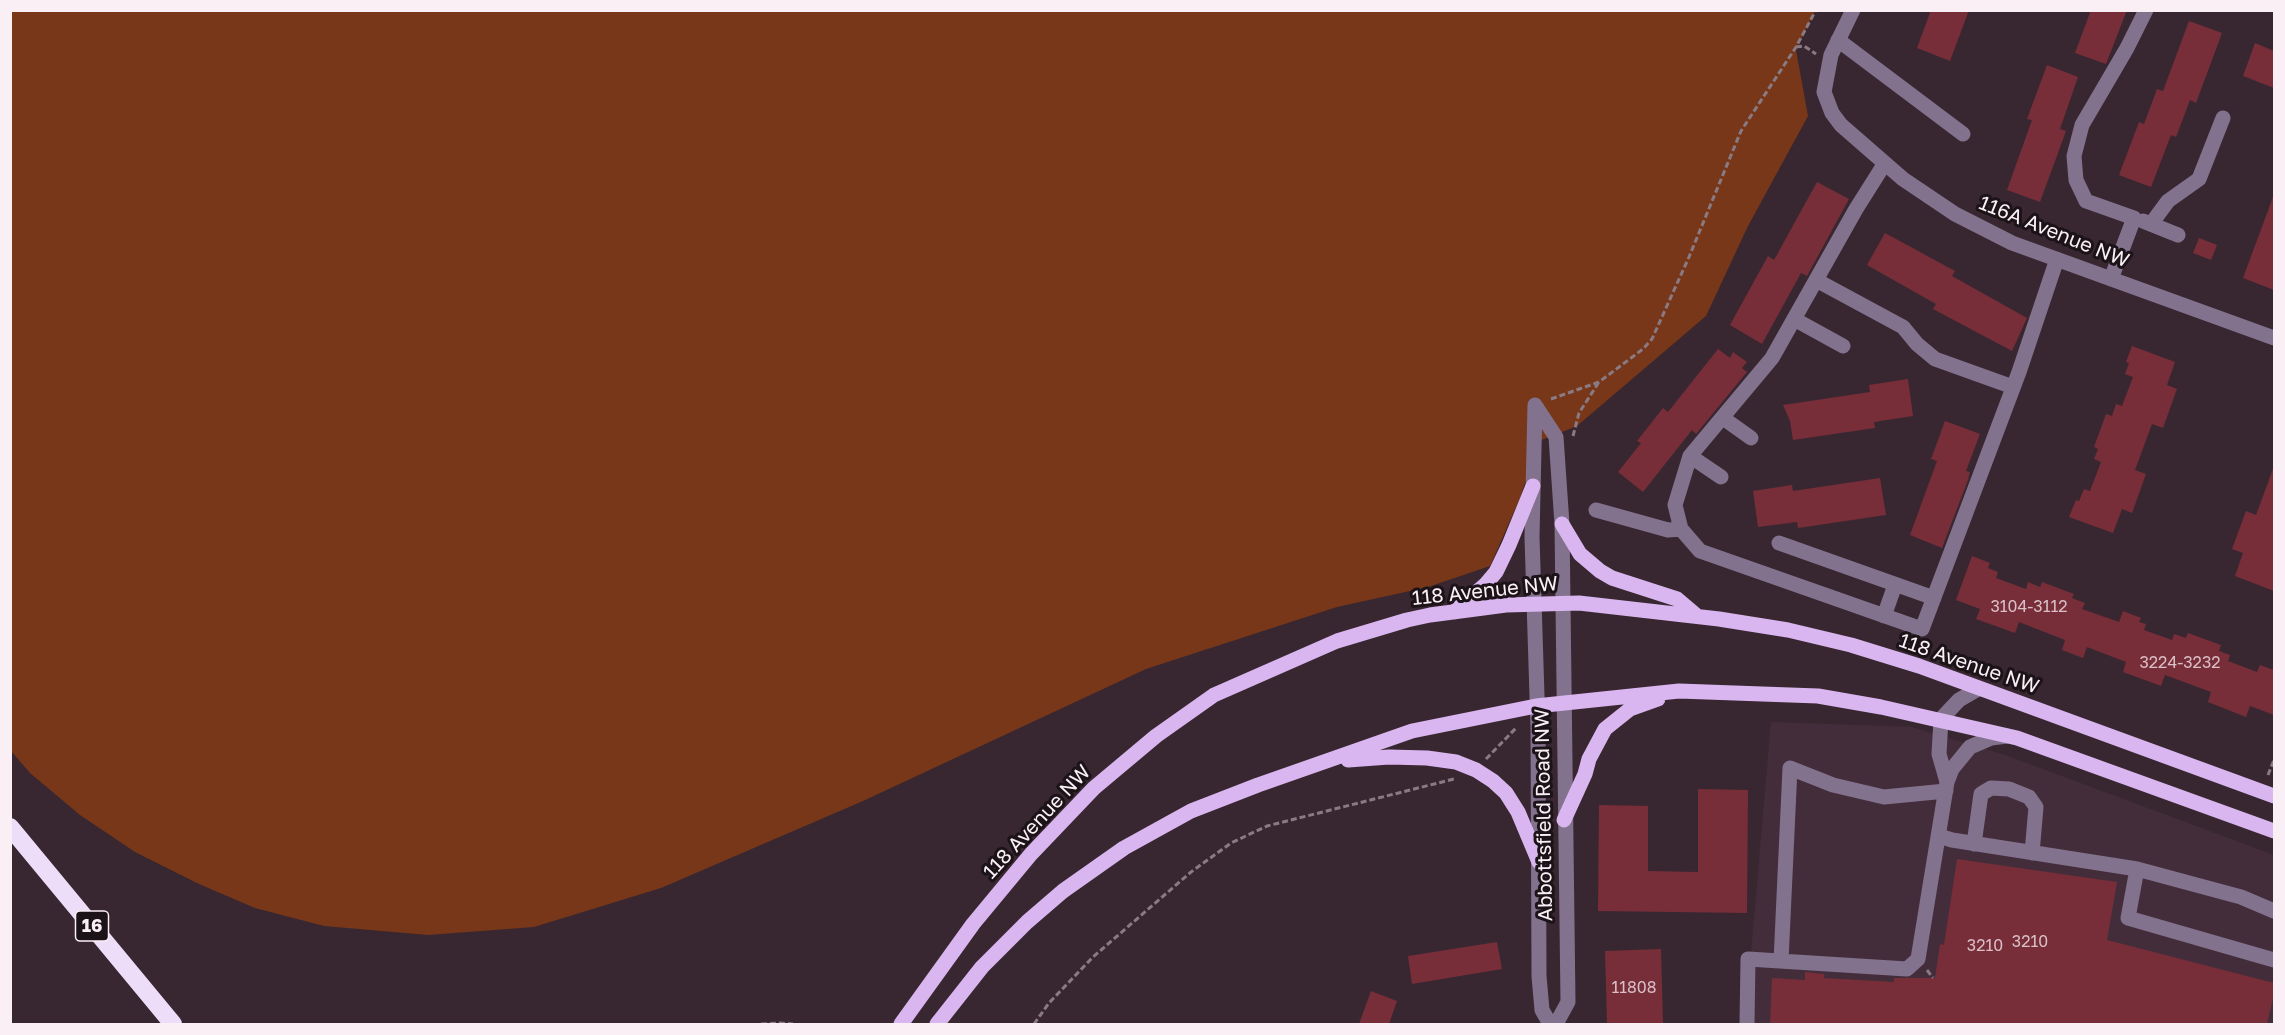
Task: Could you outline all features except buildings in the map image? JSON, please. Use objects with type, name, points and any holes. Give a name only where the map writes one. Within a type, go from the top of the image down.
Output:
[{"type":"highway","name":"16","points":[[10,827],[173,1024]]},
{"type":"main road","points":[[1454,612],[1485,585],[1496,572],[1533,486]]},
{"type":"main road","points":[[1562,524],[1580,554],[1600,572],[1677,599],[1697,616]]},
{"type":"main road","name":"118 Avenue NW","points":[[901,1024],[973,924],[1031,854],[1094,788],[1156,736],[1214,695],[1337,641],[1407,620],[1454,612],[1506,605],[1579,603],[1697,616],[1788,630],[1851,645],[1919,666],[2274,796]]},
{"type":"main road","points":[[1564,820],[1585,774],[1589,759],[1605,729],[1630,709],[1680,691]]},
{"type":"main road","points":[[937,1024],[982,967],[1027,922],[1092,868],[1191,811],[1412,731],[1536,706],[1680,691],[1818,696],[1941,719],[2010,736],[2274,831]]},
{"type":"main road","points":[[1330,761],[1389,757],[1427,758],[1456,762],[1476,770],[1493,781],[1506,794],[1518,812],[1539,862]]},
{"type":"street","points":[[1828,66],[1852,10]]},
{"type":"street","points":[[2146,10],[2127,48],[2082,125],[2074,156],[2076,180],[2086,201],[2178,235]]},
{"type":"street","points":[[1838,40],[1963,134]]},
{"type":"street","name":"116A Avenue NW","points":[[1828,66],[1824,92],[1832,113],[1841,125],[1902,179],[1955,214],[2012,243],[2274,338]]},
{"type":"street","points":[[2151,224],[2168,201],[2199,179],[2223,118]]},
{"type":"street","points":[[1885,164],[1856,209],[1772,358],[1690,456],[1675,505],[1681,529],[1700,551],[1922,629],[2013,387],[2057,259]]},
{"type":"street","points":[[2111,279],[2134,218]]},
{"type":"street","points":[[1816,280],[1903,327],[1917,344],[1935,359],[2013,387]]},
{"type":"street","points":[[1794,319],[1843,346]]},
{"type":"street","name":"Abbottsfield Road NW","points":[[1535,405],[1533,486],[1538,729],[1539,976],[1542,1010],[1550,1024]]},
{"type":"street","name":"Abbottsfield Road NW","points":[[1535,405],[1556,437],[1562,524],[1561,603],[1568,1002],[1556,1024]]},
{"type":"street","points":[[1723,418],[1751,438]]},
{"type":"street","points":[[1690,456],[1721,477]]},
{"type":"street","points":[[1596,510],[1668,530],[1681,529]]},
{"type":"street","points":[[1779,543],[1934,598]]},
{"type":"street","points":[[1884,616],[1895,585]]},
{"type":"street","points":[[1947,786],[1939,754],[1941,719],[1959,700],[1978,689]]},
{"type":"street","points":[[1747,1024],[1748,959],[1908,969],[1918,959],[1947,786],[1954,765],[1970,747],[1991,738],[2010,736]]},
{"type":"street","points":[[1781,961],[1790,768],[1833,785],[1884,797],[1947,786]]},
{"type":"street","points":[[1974,844],[1982,794],[1991,788],[2009,789],[2029,797],[2036,807],[2032,853]]},
{"type":"street","points":[[1939,836],[1974,844],[2137,869],[2241,897],[2274,911]]},
{"type":"street","points":[[2137,869],[2128,918],[2274,960]]},
{"type":"path","points":[[1535,405],[1599,382],[1643,349],[1652,339],[1741,131],[1796,46],[1816,10]]},
{"type":"path","points":[[1796,46],[1804,46],[1818,55],[1828,66]]},
{"type":"path","points":[[1573,443],[1576,420],[1599,382]]},
{"type":"path","points":[[1484,762],[1517,726],[1521,725],[1521,731]]},
{"type":"path","points":[[2268,776],[2274,760]]},
{"type":"path","points":[[1034,1024],[1049,1003],[1093,957],[1191,872],[1231,843],[1267,826],[1459,778]]},
{"type":"path","points":[[761,1024],[793,1024]]},
{"type":"shaded area","points":[[10,11],[1815,11],[1796,50],[1808,116],[1748,226],[1706,316],[1577,426],[1539,441],[1520,498],[1490,566],[1428,587],[1337,607],[1146,669],[863,801],[661,888],[534,927],[428,935],[324,926],[255,908],[199,884],[135,852],[80,815],[30,773],[11,751]]},
{"type":"shaded area","points":[[1771,722],[1911,727],[2005,755],[2274,855],[2274,1024],[1745,1024]]}]
